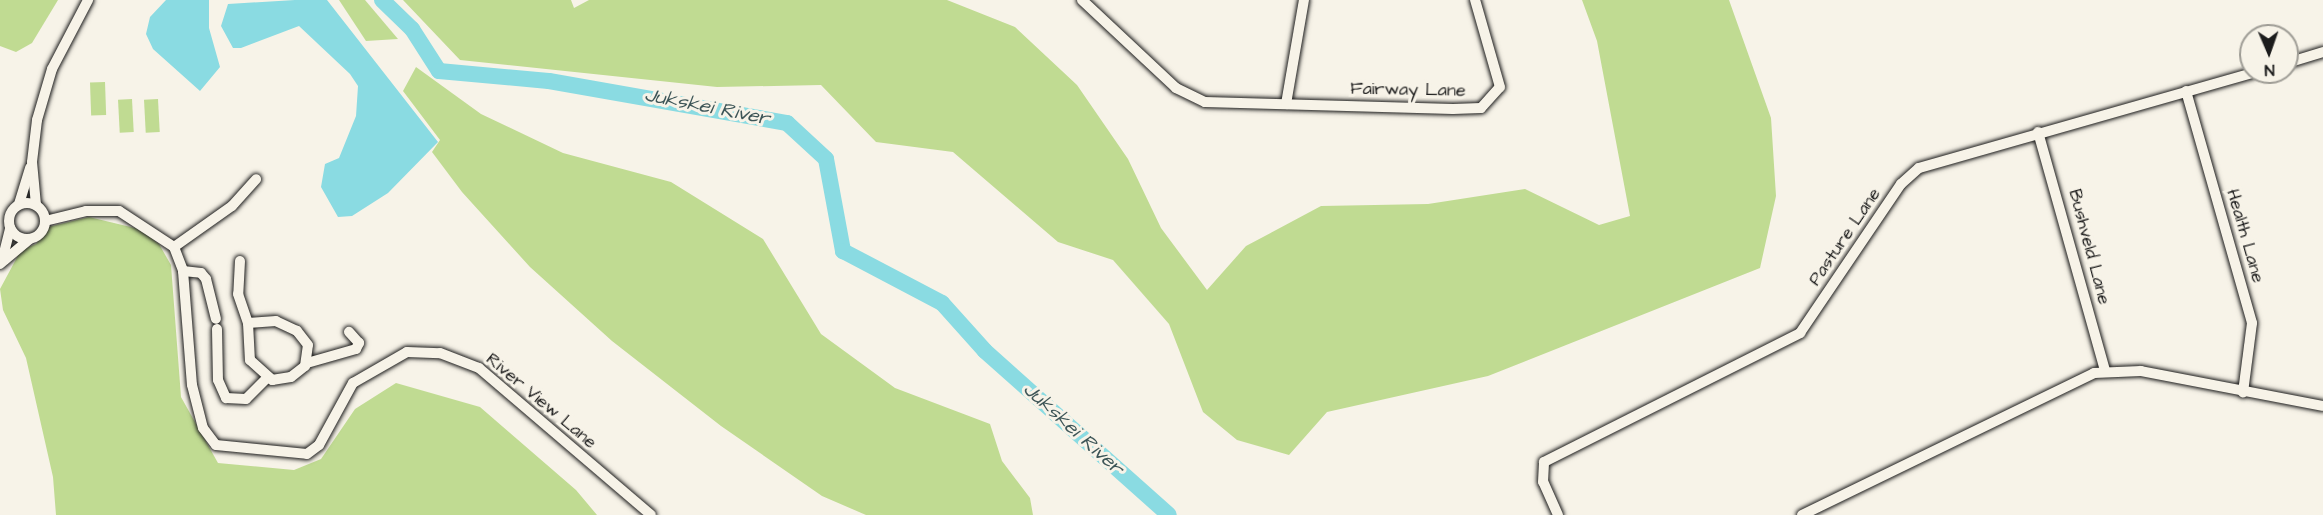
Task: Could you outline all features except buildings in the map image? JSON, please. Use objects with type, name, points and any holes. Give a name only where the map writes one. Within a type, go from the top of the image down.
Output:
[{"type":"street","points":[[0,264],[10,228],[9,214],[19,204],[32,162],[45,89],[88,0]]},
{"type":"street","name":"Fairway Lane","points":[[1082,0],[1193,98],[1222,105],[1286,104],[1453,109],[1486,105],[1497,93],[1500,73],[1475,0]]},
{"type":"street","points":[[1286,104],[1304,0]]},
{"type":"street","points":[[2299,59],[2323,52]]},
{"type":"street","name":"Pasture Lane","points":[[1558,515],[1541,476],[1550,458],[1800,333],[1901,184],[1919,168],[2038,132],[2239,76]]},
{"type":"street","name":"Health Lane","points":[[2186,91],[2252,323],[2243,392]]},
{"type":"street","name":"Bushveld Lane","points":[[2038,132],[2105,371]]},
{"type":"street","points":[[0,264],[43,231],[45,221],[36,205],[32,162]]},
{"type":"street","points":[[45,221],[86,211],[119,211],[174,247],[232,206],[256,179]]},
{"type":"street","points":[[19,204],[36,205]]},
{"type":"street","points":[[10,228],[30,239]]},
{"type":"street","name":"River View Lane","points":[[174,247],[183,271],[192,385],[205,434],[216,445],[307,454],[319,445],[353,383],[407,352],[440,353],[479,368],[651,515]]},
{"type":"street","points":[[240,261],[238,294],[248,323],[248,356],[267,378]]},
{"type":"street","points":[[183,271],[201,273],[206,279],[216,324],[218,380],[226,398],[246,399],[267,378],[291,377],[307,363],[356,349],[359,343],[349,332]]},
{"type":"street","points":[[248,323],[276,321],[297,331],[308,345],[307,363]]},
{"type":"street","points":[[1802,515],[2078,379],[2105,371],[2140,371],[2323,406]]},
{"type":"green space","points":[[0,0],[58,0],[32,43],[16,52],[0,46]]},
{"type":"green space","points":[[339,0],[365,0],[398,39],[366,41]]},
{"type":"green space","points":[[403,0],[571,0],[574,8],[589,0],[947,0],[1015,27],[1077,85],[1128,159],[1161,228],[1207,290],[1246,246],[1321,206],[1428,204],[1525,189],[1599,225],[1630,216],[1597,41],[1582,0],[1729,0],[1771,118],[1776,196],[1760,268],[1488,376],[1327,412],[1289,455],[1237,440],[1203,412],[1169,324],[1113,260],[1058,242],[953,152],[876,142],[821,85],[717,87],[460,60]]},
{"type":"green space","points":[[416,67],[481,114],[563,153],[671,182],[763,239],[821,334],[895,388],[990,424],[1002,461],[1030,498],[1033,515],[866,515],[822,496],[721,426],[612,341],[530,267],[462,192],[432,152],[440,140],[403,91]]},
{"type":"green space","points":[[105,82],[106,115],[91,116],[90,83]]},
{"type":"green space","points":[[132,99],[134,132],[120,133],[118,100]]},
{"type":"green space","points":[[158,99],[160,132],[146,133],[144,100]]},
{"type":"green space","points":[[89,217],[139,229],[159,244],[171,265],[181,397],[218,463],[294,470],[321,459],[355,409],[396,383],[480,407],[576,490],[597,515],[56,515],[53,477],[26,358],[3,310],[0,289],[21,250],[36,244],[48,227]]},
{"type":"water","points":[[166,0],[209,0],[209,28],[220,67],[200,91],[153,49],[146,34],[150,17]]},
{"type":"water","points":[[327,0],[438,142],[388,193],[352,216],[338,217],[321,187],[325,164],[339,158],[356,116],[358,86],[350,74],[299,26],[241,48],[233,48],[221,26],[228,4]]},
{"type":"waterway","name":"Jukskei River","points":[[382,0],[412,29],[439,71],[549,81],[787,123],[826,159],[843,251],[942,303],[985,351],[1169,515]]}]
